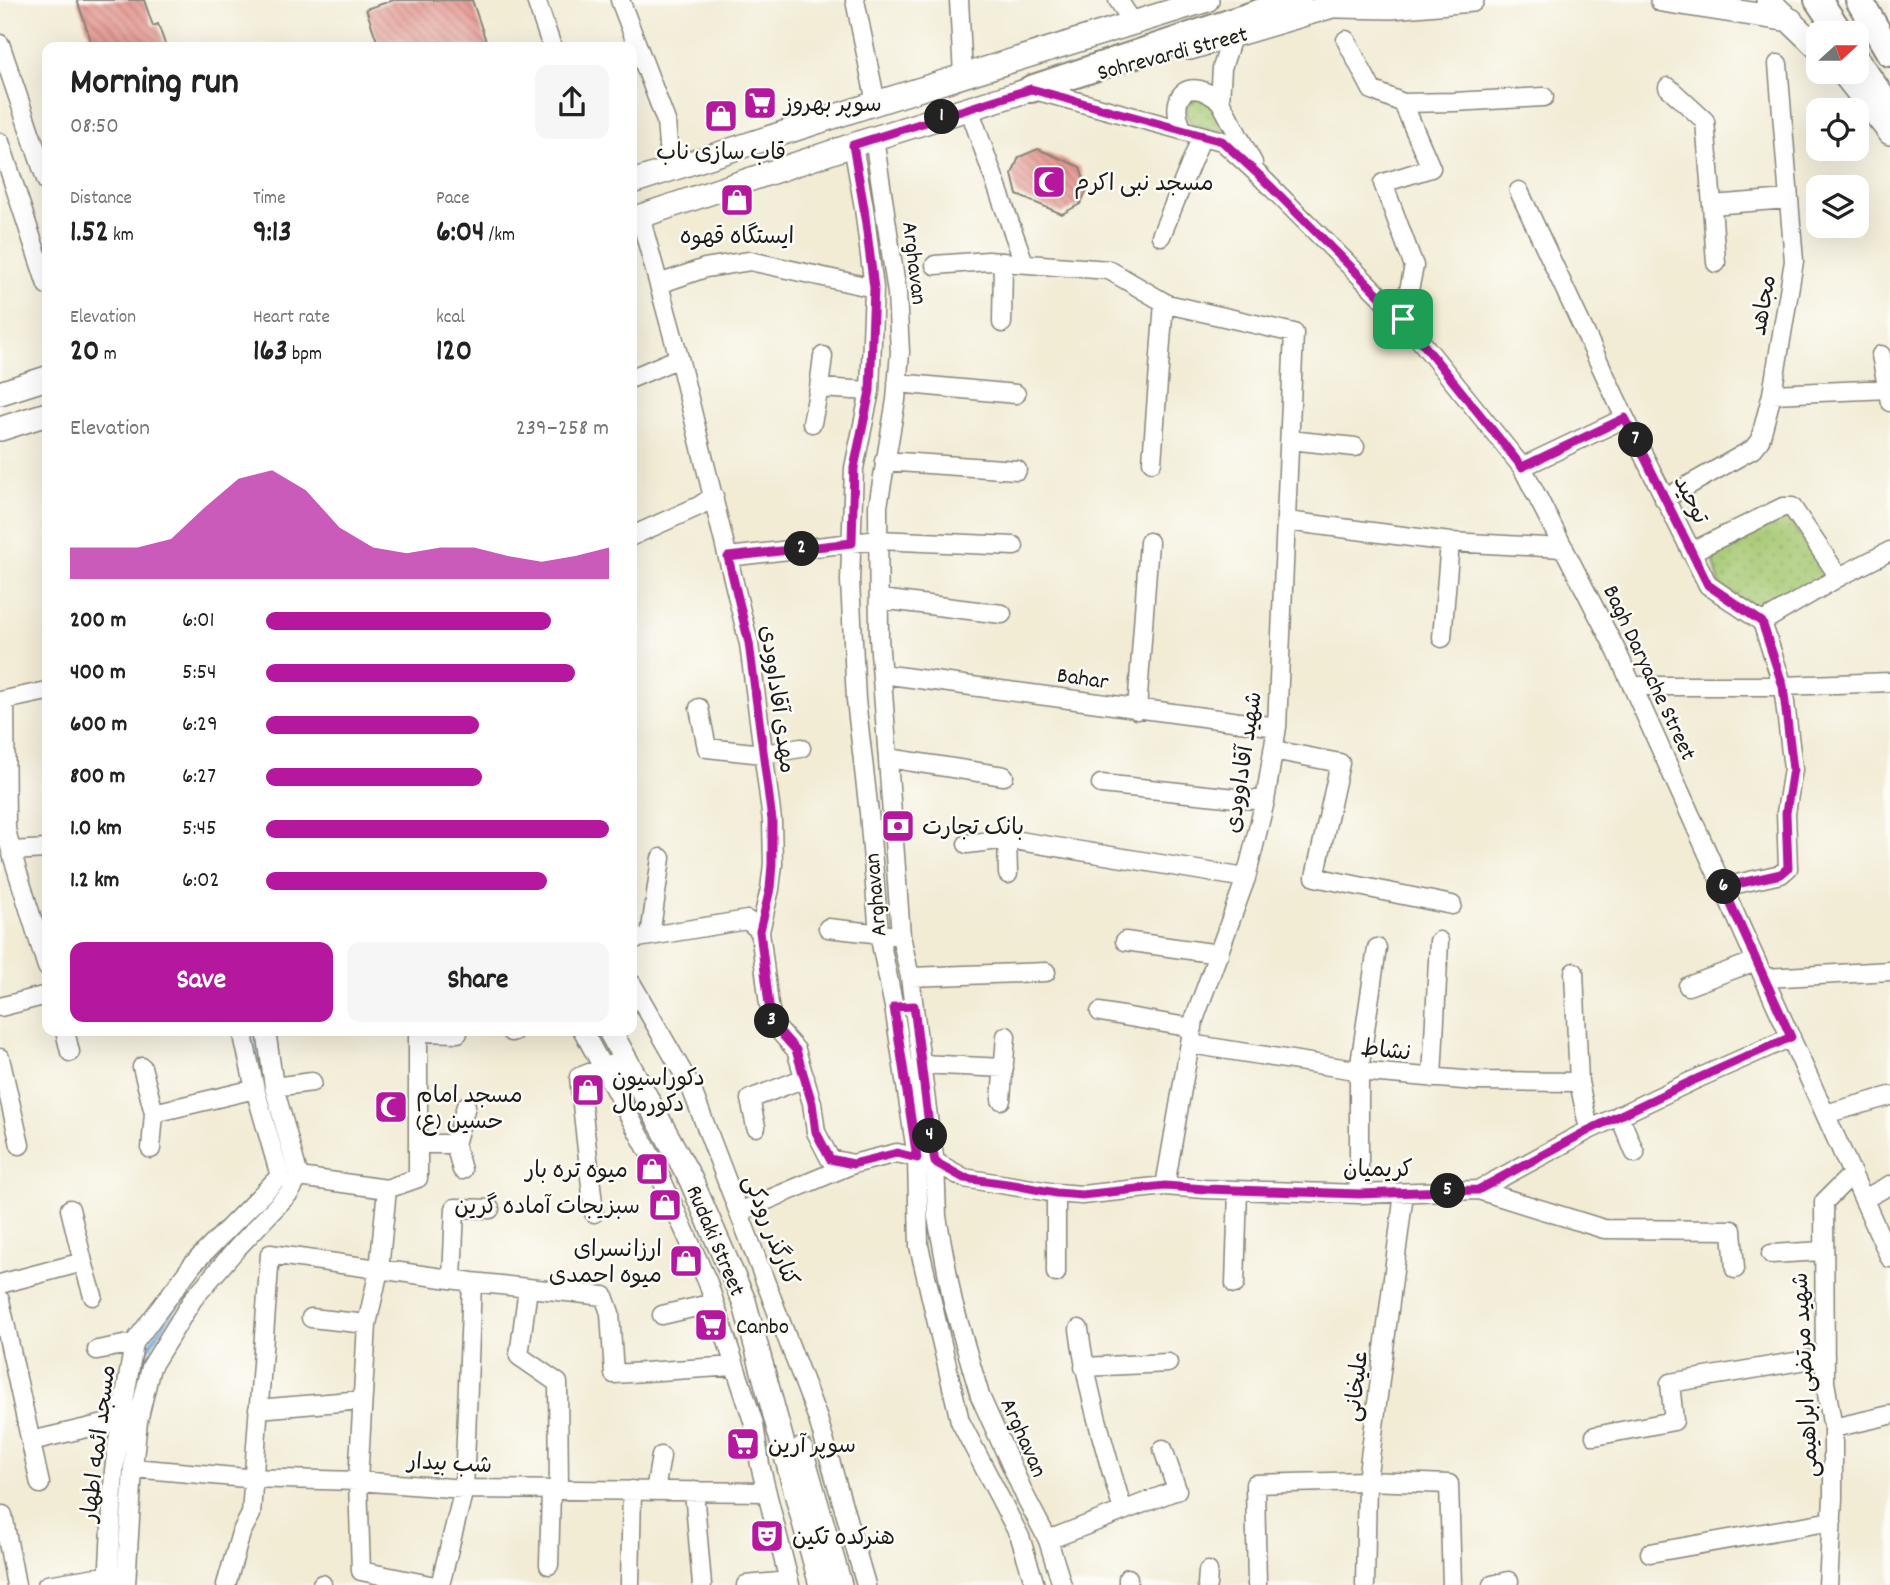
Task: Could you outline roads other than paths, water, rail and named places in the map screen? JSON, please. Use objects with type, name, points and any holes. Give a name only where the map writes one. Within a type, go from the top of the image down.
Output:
[{"type":"highway","points":[[1031,89],[1298,0]]},
{"type":"highway","points":[[1818,0],[1832,21]]},
{"type":"highway","points":[[1859,0],[1890,53]]},
{"type":"highway","points":[[1869,82],[1890,109]]},
{"type":"main road","name":"Sohrevardi Street","points":[[637,180],[1207,0]]},
{"type":"main road","name":"Sohrevardi Street","points":[[637,218],[863,141],[1031,89],[1231,37],[1344,3],[1391,7],[1472,0]]},
{"type":"main road","points":[[1662,0],[1791,20]]},
{"type":"main road","points":[[1768,0],[1806,36]]},
{"type":"main road","points":[[1851,84],[1890,133]]},
{"type":"main road","points":[[0,393],[42,380]]},
{"type":"main road","points":[[0,429],[42,416]]},
{"type":"main road","name":"Rudaki Street","points":[[613,1036],[690,1178],[744,1301],[821,1585]]},
{"type":"main road","name":"Rudaki Street","points":[[630,1036],[699,1165],[760,1308],[840,1585]]},
{"type":"street","points":[[536,0],[550,42]]},
{"type":"street","points":[[620,0],[636,42]]},
{"type":"street","points":[[855,0],[876,103]]},
{"type":"street","points":[[959,0],[963,76]]},
{"type":"street","points":[[1118,0],[1134,24]]},
{"type":"street","points":[[1220,102],[1222,68],[1231,37]]},
{"type":"street","points":[[1346,40],[1372,90],[1403,103],[1544,97]]},
{"type":"street","points":[[0,44],[42,167]]},
{"type":"street","points":[[637,45],[666,121],[670,169]]},
{"type":"street","name":"مجاهد","points":[[1664,499],[1753,449],[1760,440],[1772,394],[1794,261],[1778,64]]},
{"type":"street","points":[[1668,87],[1705,121],[1716,263]]},
{"type":"street","points":[[1031,89],[1222,141],[1260,176]]},
{"type":"street","points":[[1184,131],[1176,111],[1179,99],[1183,94],[1196,89],[1203,90],[1220,102],[1260,176]]},
{"type":"street","points":[[1403,103],[1431,168],[1384,183],[1414,266],[1403,319]]},
{"type":"street","points":[[969,108],[1024,263]]},
{"type":"street","points":[[1161,236],[1202,136]]},
{"type":"street","name":"Arghavan","points":[[863,141],[864,208],[874,288],[870,391],[854,468],[850,581],[856,700],[879,934],[894,1007],[917,1158],[919,1246],[960,1421],[1020,1536],[1035,1585]]},
{"type":"street","name":"Arghavan","points":[[863,141],[897,293],[900,352],[896,400],[878,506],[879,638],[901,936],[910,977],[935,1162],[937,1217],[953,1303],[980,1396],[1048,1540],[1062,1585]]},
{"type":"street","points":[[0,142],[42,270]]},
{"type":"street","name":"Bagh Daryache Street","points":[[1260,176],[1403,319],[1522,467],[1632,686],[1890,1258]]},
{"type":"street","name":"توحید","points":[[1518,191],[1664,499],[1708,585],[1762,622]]},
{"type":"street","points":[[1712,205],[1788,199]]},
{"type":"street","name":"مهدی آقاداوودی","points":[[637,221],[659,284],[679,358],[749,643],[772,820],[770,889],[760,931],[773,1024],[796,1050],[812,1103],[816,1132],[830,1159],[853,1164]]},
{"type":"street","points":[[659,284],[705,268],[750,261],[874,288]]},
{"type":"street","points":[[935,265],[988,261],[1109,270],[1164,302],[1152,462]]},
{"type":"street","points":[[1002,323],[1003,262]]},
{"type":"street","name":"شهید آقاداوودی","points":[[1164,302],[1294,332],[1277,727],[1265,801],[1246,878],[1194,1020],[1165,1186]]},
{"type":"street","points":[[1772,394],[1889,393],[1881,355]]},
{"type":"street","points":[[812,422],[820,388],[823,356]]},
{"type":"street","points":[[637,376],[679,358]]},
{"type":"street","points":[[897,383],[1016,394]]},
{"type":"street","points":[[820,388],[870,391]]},
{"type":"street","points":[[1522,467],[1625,418]]},
{"type":"street","points":[[1290,440],[1355,447]]},
{"type":"street","points":[[884,461],[1017,470]]},
{"type":"street","points":[[637,534],[699,506],[714,496]]},
{"type":"street","points":[[1690,552],[1783,507],[1792,507],[1839,577]]},
{"type":"street","points":[[1287,521],[1450,542],[1564,548]]},
{"type":"street","points":[[728,557],[878,540],[1014,547]]},
{"type":"street","points":[[1137,710],[1149,542]]},
{"type":"street","points":[[1442,638],[1450,542]]},
{"type":"street","points":[[1723,887],[1781,874],[1788,868],[1786,813],[1793,769],[1783,686],[1762,622],[1890,551]]},
{"type":"street","points":[[880,599],[1002,614]]},
{"type":"street","name":"Bahar","points":[[882,674],[1277,727]]},
{"type":"street","points":[[1632,686],[1783,686],[1890,682]]},
{"type":"street","points":[[42,692],[2,701],[6,829],[42,951]]},
{"type":"street","points":[[698,708],[707,748],[763,754],[801,748]]},
{"type":"street","points":[[1273,750],[1340,763],[1315,877],[1452,905]]},
{"type":"street","points":[[888,758],[1004,776]]},
{"type":"street","points":[[1101,784],[1265,801]]},
{"type":"street","points":[[1007,839],[1008,874]]},
{"type":"street","points":[[967,844],[1007,839],[1246,878]]},
{"type":"street","points":[[11,851],[42,849]]},
{"type":"street","points":[[661,858],[641,937],[747,920],[760,931]]},
{"type":"street","points":[[828,929],[901,936]]},
{"type":"street","points":[[1125,941],[1219,954]]},
{"type":"street","points":[[1432,1077],[1439,941]]},
{"type":"street","points":[[1359,1194],[1359,1071],[1377,948]]},
{"type":"street","points":[[1688,986],[1756,961]]},
{"type":"street","points":[[1765,978],[1890,971]]},
{"type":"street","points":[[910,977],[1046,972]]},
{"type":"street","points":[[1574,972],[1579,1082],[1589,1130]]},
{"type":"street","name":"کنارگذر رودکی","points":[[637,993],[690,1085],[818,1419],[866,1585]]},
{"type":"street","points":[[0,1007],[42,996]]},
{"type":"street","points":[[894,1007],[914,1006]]},
{"type":"street","name":"نشاط","points":[[1100,1012],[1191,1036],[1359,1071],[1475,1081],[1579,1082]]},
{"type":"street","points":[[66,1036],[70,1052]]},
{"type":"street","name":"مسجد ائمه اطهار","points":[[118,1578],[133,1468],[129,1420],[134,1343],[194,1264],[280,1175],[255,1089],[245,1036]]},
{"type":"street","points":[[267,1036],[274,1087],[299,1177],[387,1189],[418,1178],[418,1036]]},
{"type":"street","points":[[586,1036],[652,1158],[708,1283],[754,1423],[760,1465],[789,1583],[746,1585]]},
{"type":"street","points":[[1001,1100],[1006,1036]]},
{"type":"street","name":"کریمیان","points":[[739,1212],[853,1164],[897,1153],[935,1162],[964,1178],[1082,1195],[1165,1186],[1359,1194],[1478,1190],[1619,1115],[1791,1037]]},
{"type":"street","points":[[0,1058],[20,1145]]},
{"type":"street","points":[[594,1213],[579,1077],[626,1059]]},
{"type":"street","points":[[920,1064],[1004,1068]]},
{"type":"street","points":[[142,1067],[155,1113],[151,1149]]},
{"type":"street","points":[[756,1126],[750,1099],[804,1078]]},
{"type":"street","points":[[274,1087],[312,1082]]},
{"type":"street","points":[[155,1113],[255,1089]]},
{"type":"street","points":[[1825,1114],[1890,1096]]},
{"type":"street","points":[[461,1170],[455,1144],[466,1106]]},
{"type":"street","points":[[1619,1115],[1635,1153]]},
{"type":"street","points":[[419,1144],[455,1144]]},
{"type":"street","name":"شهید مرتضی ابراهیمی","points":[[1828,1585],[1833,1428],[1825,1382],[1824,1202],[1852,1174]]},
{"type":"street","name":"مسجد ائمه اطهار","points":[[118,1578],[114,1470],[129,1420],[151,1367],[193,1299],[290,1192],[299,1177]]},
{"type":"street","points":[[1864,1199],[1890,1185]]},
{"type":"street","points":[[387,1189],[379,1270],[367,1324],[358,1481],[361,1571],[430,1585]]},
{"type":"street","points":[[1235,1284],[1238,1190]]},
{"type":"street","points":[[1478,1190],[1604,1229],[1732,1230],[1735,1269]]},
{"type":"street","points":[[1056,1193],[1056,1273]]},
{"type":"street","name":"علیخانی","points":[[1365,1585],[1367,1481],[1404,1193]]},
{"type":"street","points":[[452,1279],[455,1208],[491,1209]]},
{"type":"street","points":[[70,1209],[93,1296]]},
{"type":"street","points":[[1771,1254],[1823,1251]]},
{"type":"street","points":[[226,1585],[241,1533],[251,1514],[271,1254],[472,1282],[604,1296],[610,1313],[614,1374],[735,1366]]},
{"type":"street","points":[[0,1284],[83,1262]]},
{"type":"street","points":[[440,1585],[464,1489],[472,1282]]},
{"type":"street","points":[[528,1288],[519,1356],[558,1383],[550,1565]]},
{"type":"street","points":[[0,1300],[6,1358],[31,1441],[40,1484]]},
{"type":"street","points":[[662,1315],[715,1303]]},
{"type":"street","points":[[311,1318],[367,1324]]},
{"type":"street","points":[[1079,1329],[1091,1401],[1123,1511]]},
{"type":"street","points":[[97,1350],[134,1343]]},
{"type":"street","points":[[1595,1436],[1674,1422],[1670,1383],[1825,1357]]},
{"type":"street","points":[[1084,1367],[1168,1363]]},
{"type":"street","points":[[258,1409],[362,1400]]},
{"type":"street","points":[[1833,1428],[1890,1415]]},
{"type":"street","points":[[31,1441],[129,1420]]},
{"type":"street","points":[[970,1439],[993,1426]]},
{"type":"street","points":[[1048,1540],[1177,1490],[1163,1450]]},
{"type":"street","points":[[656,1490],[661,1456]]},
{"type":"street","name":"شب بیدار","points":[[133,1468],[253,1478],[358,1481],[464,1489],[766,1492]]},
{"type":"street","points":[[1257,1585],[1255,1484],[1367,1481],[1449,1484],[1452,1585]]},
{"type":"street","points":[[630,1585],[632,1490]]},
{"type":"street","points":[[694,1491],[702,1585]]},
{"type":"street","points":[[4,1515],[16,1585]]},
{"type":"street","points":[[1650,1553],[1832,1521]]},
{"type":"street","points":[[47,1585],[118,1578]]},
{"type":"waterway","points":[[257,1036],[255,1044],[266,1085]]},
{"type":"waterway","points":[[281,1146],[289,1175],[285,1179]]},
{"type":"waterway","points":[[143,1367],[148,1348],[199,1273],[238,1230]]},
{"type":"waterway","points":[[131,1411],[137,1390]]},
{"type":"waterway","points":[[121,1505],[127,1438]]},
{"type":"place","name":"سوپر بهروز","points":[[760,103]]},
{"type":"place","name":"قاب سازی ناب","points":[[721,116]]},
{"type":"place","name":"مسجد نبی اکرم","points":[[1049,182]]},
{"type":"place","name":"ایستگاه قهوه","points":[[737,200]]},
{"type":"place","name":"بانک تجارت","points":[[898,826]]},
{"type":"place","name":"دکوراسیون دکورمال","points":[[588,1090]]},
{"type":"place","name":"مسجد امام حسین (ع)","points":[[391,1107]]},
{"type":"place","name":"میوه تره بار","points":[[652,1169]]},
{"type":"place","name":"سبزیجات آماده گرین","points":[[665,1205]]},
{"type":"place","name":"ارزانسرای میوه احمدی","points":[[686,1261]]},
{"type":"place","name":"Canbo","points":[[711,1325]]},
{"type":"place","name":"سوپر آرین","points":[[743,1444]]},
{"type":"place","name":"هنرکده تکین","points":[[767,1536]]}]
